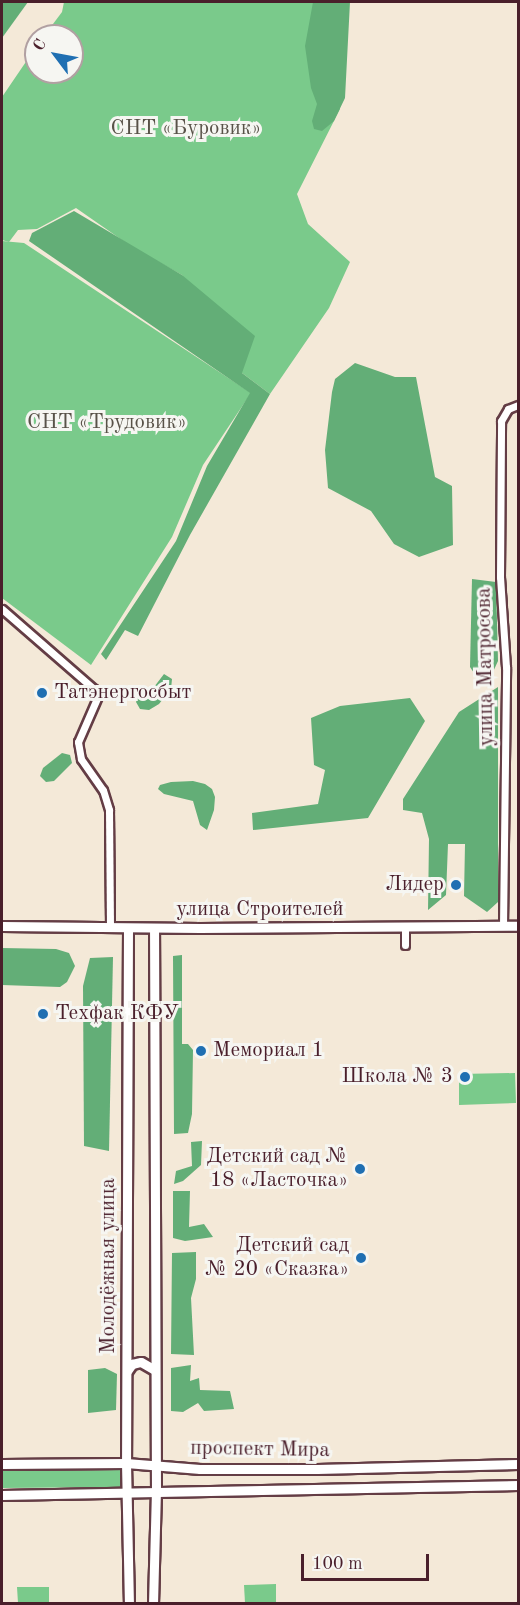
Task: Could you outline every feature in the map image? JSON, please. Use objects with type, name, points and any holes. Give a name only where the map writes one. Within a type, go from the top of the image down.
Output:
[{"type":"street","name":"улица Матросова","points":[[502,926],[506,667],[500,577],[501,421],[508,409],[519,405]]},
{"type":"street","points":[[2,609],[94,689],[98,701],[79,735],[78,751],[103,790],[109,810],[110,928]]},
{"type":"street","name":"улица Строителей","points":[[2,926],[153,928],[519,926]]},
{"type":"street","points":[[405,927],[405,945]]},
{"type":"street","name":"Молодёжная улица","points":[[128,928],[126,1463],[129,1602]]},
{"type":"street","points":[[153,928],[156,1465],[153,1603]]},
{"type":"street","points":[[127,1371],[132,1364],[141,1362],[155,1370]]},
{"type":"street","name":"проспект Мира","points":[[2,1464],[126,1463],[200,1469],[317,1469],[519,1464]]},
{"type":"street","points":[[317,1469],[315,1481],[318,1489]]},
{"type":"street","name":"проспект Мира","points":[[2,1495],[128,1495],[156,1492],[519,1485]]},
{"type":"green space","points":[[2,2],[28,2],[2,38]]},
{"type":"green space","name":"СНТ «Буровик»","points":[[64,2],[338,2],[340,109],[297,194],[308,224],[350,262],[329,308],[270,394],[242,373],[182,275],[132,247],[76,208],[37,229],[18,230],[9,242],[2,240],[2,97],[24,65],[24,84],[84,84],[84,24],[53,24],[62,12]]},
{"type":"green space","points":[[313,2],[350,2],[345,98],[334,121],[322,131],[314,129],[312,121],[317,104],[311,88],[305,46]]},
{"type":"green space","points":[[74,211],[182,275],[255,336],[242,373],[270,394],[190,535],[138,636],[125,630],[106,660],[101,654],[176,541],[207,466],[250,393],[29,241],[32,233]]},
{"type":"green space","name":"СНТ «Трудовик»","points":[[2,241],[24,243],[251,393],[203,465],[172,537],[91,665],[2,598]]},
{"type":"green space","points":[[355,363],[395,377],[416,377],[435,477],[452,486],[453,545],[419,557],[394,544],[371,511],[328,488],[325,450],[332,392],[335,379]]},
{"type":"green space","points":[[472,579],[496,582],[498,661],[492,674],[476,676],[470,667]]},
{"type":"green space","points":[[164,674],[172,679],[171,689],[159,704],[149,710],[140,709],[136,702],[139,694],[151,691]]},
{"type":"green space","points":[[498,687],[498,902],[487,912],[464,896],[465,844],[448,844],[446,895],[428,910],[429,839],[422,813],[403,810],[403,799],[459,712]]},
{"type":"green space","points":[[410,698],[425,721],[368,818],[253,830],[252,813],[318,804],[325,770],[314,765],[311,718],[340,706]]},
{"type":"green space","points":[[62,753],[70,755],[72,763],[54,781],[46,782],[40,776],[43,768]]},
{"type":"green space","points":[[193,781],[205,784],[212,789],[215,797],[214,810],[207,830],[200,825],[193,801],[164,794],[158,789],[160,785],[171,782]]},
{"type":"green space","points":[[2,948],[56,949],[69,953],[75,966],[67,982],[60,987],[2,985]]},
{"type":"green space","points":[[182,955],[182,1044],[188,1044],[193,1050],[192,1114],[188,1133],[174,1134],[173,956]]},
{"type":"green space","points":[[113,957],[109,1151],[84,1146],[83,986],[90,958]]},
{"type":"green space","points":[[515,1073],[516,1103],[459,1105],[459,1074]]},
{"type":"green space","points":[[202,1141],[201,1165],[183,1181],[174,1184],[176,1171],[192,1166],[191,1142]]},
{"type":"green space","points":[[173,1191],[190,1191],[189,1227],[204,1224],[213,1237],[185,1241],[173,1238]]},
{"type":"green space","points":[[196,1252],[196,1279],[191,1298],[194,1355],[171,1354],[172,1253]]},
{"type":"green space","points":[[191,1365],[190,1381],[199,1378],[200,1390],[230,1391],[234,1409],[204,1411],[198,1403],[183,1412],[171,1411],[171,1368]]},
{"type":"green space","points":[[105,1368],[117,1374],[116,1410],[88,1413],[88,1370]]},
{"type":"green space","points":[[124,1470],[124,1487],[2,1488],[2,1471]]},
{"type":"green space","points":[[276,1584],[276,1603],[245,1603],[244,1585]]},
{"type":"green space","points":[[17,1587],[49,1587],[49,1603],[18,1603]]},
{"type":"place","name":"Татэнергосбыт","points":[[42,693]]},
{"type":"place","name":"Лидер","points":[[456,885]]},
{"type":"place","name":"Техфак КФУ","points":[[43,1014]]},
{"type":"place","name":"Мемориал 1","points":[[201,1051]]},
{"type":"place","name":"Школа № 3","points":[[465,1077]]},
{"type":"place","name":"Детский сад № 18 «Ласточка»","points":[[360,1169]]},
{"type":"place","name":"Детский сад № 20 «Сказка»","points":[[361,1258]]}]
